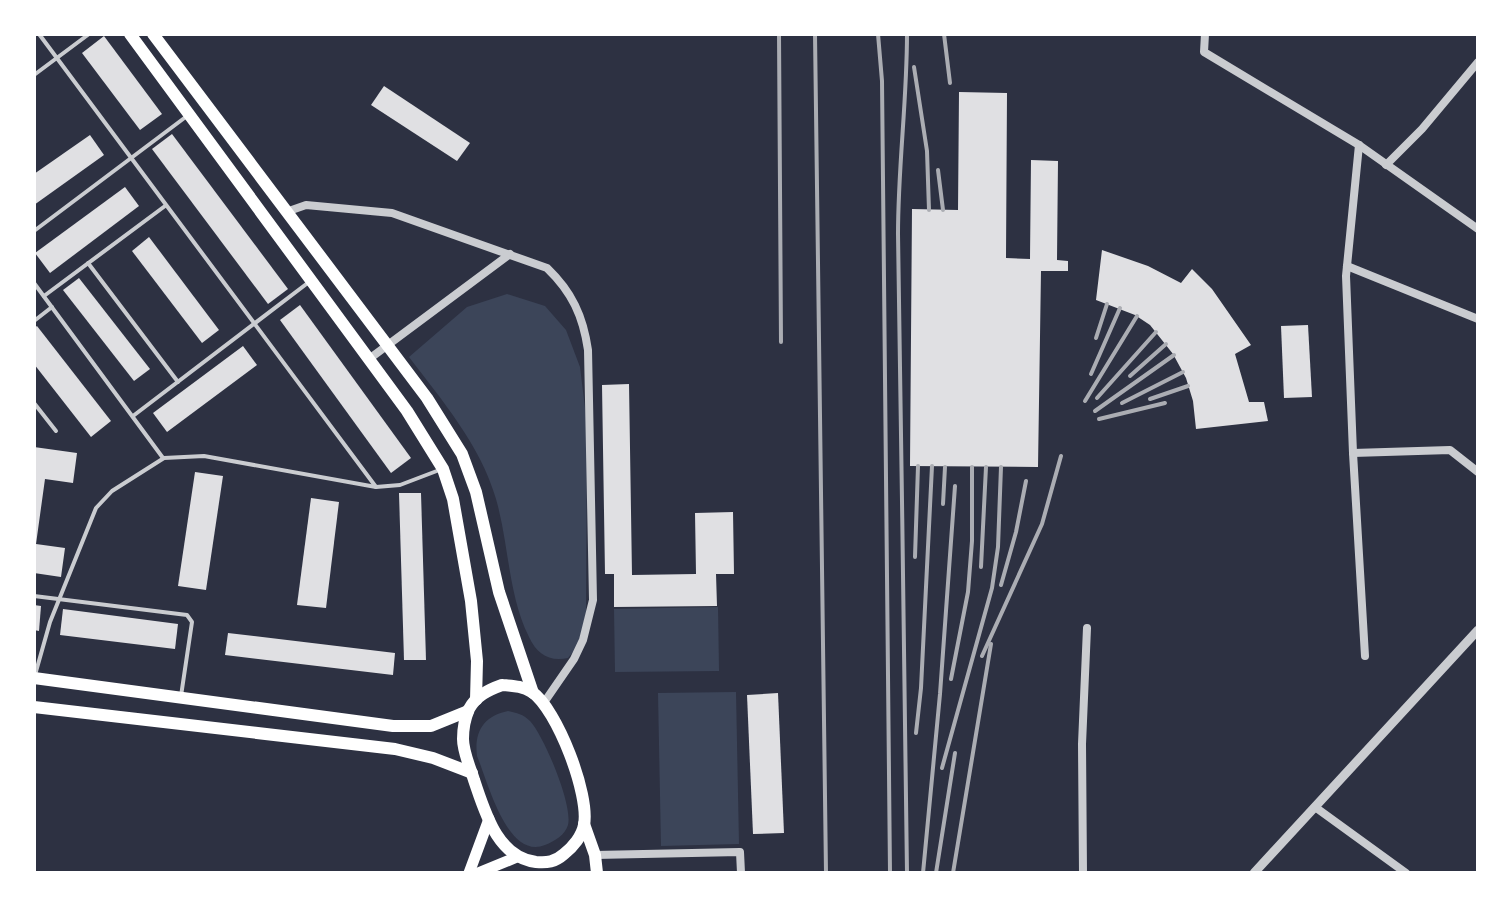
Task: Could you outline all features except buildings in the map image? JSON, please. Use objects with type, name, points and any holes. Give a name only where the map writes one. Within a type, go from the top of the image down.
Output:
[{"type":"main road","points":[[130,34],[407,411],[443,469],[453,499],[471,601],[477,661],[472,705],[462,742],[489,819],[505,847],[539,873]]},
{"type":"main road","points":[[153,34],[427,398],[462,454],[476,492],[499,592],[533,693]]},
{"type":"main road","points":[[34,678],[393,726],[431,726],[472,705],[487,690],[502,685],[519,686],[533,693],[556,723],[583,794],[584,824],[595,855],[597,873]]},
{"type":"main road","points":[[34,707],[395,749],[433,758],[472,773]]},
{"type":"main road","points":[[469,873],[489,819]]},
{"type":"main road","points":[[478,873],[522,859],[547,863],[561,857],[578,838],[584,824]]},
{"type":"street","points":[[1205,34],[1204,52],[1359,145],[1478,229]]},
{"type":"street","points":[[1386,165],[1422,129],[1478,62]]},
{"type":"street","points":[[1359,145],[1347,266],[1353,453],[1365,656]]},
{"type":"street","points":[[286,212],[306,205],[392,213],[547,268],[564,285],[577,305],[585,326],[588,350],[593,600],[583,640],[574,659],[543,704]]},
{"type":"street","points":[[369,359],[510,254]]},
{"type":"street","points":[[1347,266],[1478,319]]},
{"type":"street","points":[[1353,453],[1450,450],[1478,472]]},
{"type":"street","points":[[1083,873],[1082,744],[1087,628]]},
{"type":"street","points":[[1254,873],[1478,630]]},
{"type":"street","points":[[1315,807],[1406,873]]},
{"type":"street","points":[[595,855],[740,852],[741,873]]},
{"type":"lane","points":[[39,34],[376,487]]},
{"type":"lane","points":[[34,75],[89,34]]},
{"type":"lane","points":[[34,231],[189,115]]},
{"type":"lane","points":[[44,296],[165,206]]},
{"type":"lane","points":[[88,263],[178,382]]},
{"type":"lane","points":[[133,416],[312,280]]},
{"type":"lane","points":[[34,283],[164,458]]},
{"type":"lane","points":[[34,321],[52,307]]},
{"type":"lane","points":[[34,403],[56,431]]},
{"type":"lane","points":[[34,678],[58,600],[96,508],[112,491],[164,458],[204,456],[376,487],[418,480],[443,469]]},
{"type":"lane","points":[[34,596],[187,615],[192,622],[181,698]]},
{"type":"shaded area","points":[[507,294],[545,306],[566,330],[580,367],[587,424],[586,613],[578,646],[568,658],[555,659],[544,655],[529,637],[517,604],[496,499],[481,460],[447,406],[409,357],[467,307]]},
{"type":"shaded area","points":[[718,607],[719,671],[615,672],[614,609]]},
{"type":"shaded area","points":[[736,692],[739,844],[661,846],[658,693]]},
{"type":"shaded area","points":[[508,711],[525,717],[536,729],[556,771],[566,802],[567,829],[545,845],[532,847],[520,841],[510,830],[493,800],[477,756],[477,739],[482,726]]},
{"type":"railway","points":[[779,34],[781,342]]},
{"type":"railway","points":[[815,34],[826,873]]},
{"type":"railway","points":[[878,34],[882,81],[890,873]]},
{"type":"railway","points":[[907,34],[898,234],[907,873]]},
{"type":"railway","points":[[944,34],[950,83]]},
{"type":"railway","points":[[914,67],[927,151],[929,210]]},
{"type":"railway","points":[[938,170],[943,210]]},
{"type":"railway","points":[[1096,338],[1107,304]]},
{"type":"railway","points":[[1091,374],[1120,308]]},
{"type":"railway","points":[[1085,401],[1137,316]]},
{"type":"railway","points":[[1097,398],[1156,332]]},
{"type":"railway","points":[[1130,376],[1166,344]]},
{"type":"railway","points":[[1095,411],[1174,355]]},
{"type":"railway","points":[[1122,403],[1183,372]]},
{"type":"railway","points":[[1150,399],[1188,386]]},
{"type":"railway","points":[[1099,419],[1165,403]]},
{"type":"railway","points":[[982,656],[1042,524],[1061,456]]},
{"type":"railway","points":[[915,557],[918,466]]},
{"type":"railway","points":[[916,733],[932,466]]},
{"type":"railway","points":[[943,504],[945,467]]},
{"type":"railway","points":[[951,679],[968,592],[972,467]]},
{"type":"railway","points":[[981,567],[986,467]]},
{"type":"railway","points":[[942,768],[992,588],[998,547],[1001,467]]},
{"type":"railway","points":[[1001,585],[1026,481]]},
{"type":"railway","points":[[923,873],[955,486]]},
{"type":"railway","points":[[953,873],[991,644]]},
{"type":"railway","points":[[936,873],[955,753]]}]
